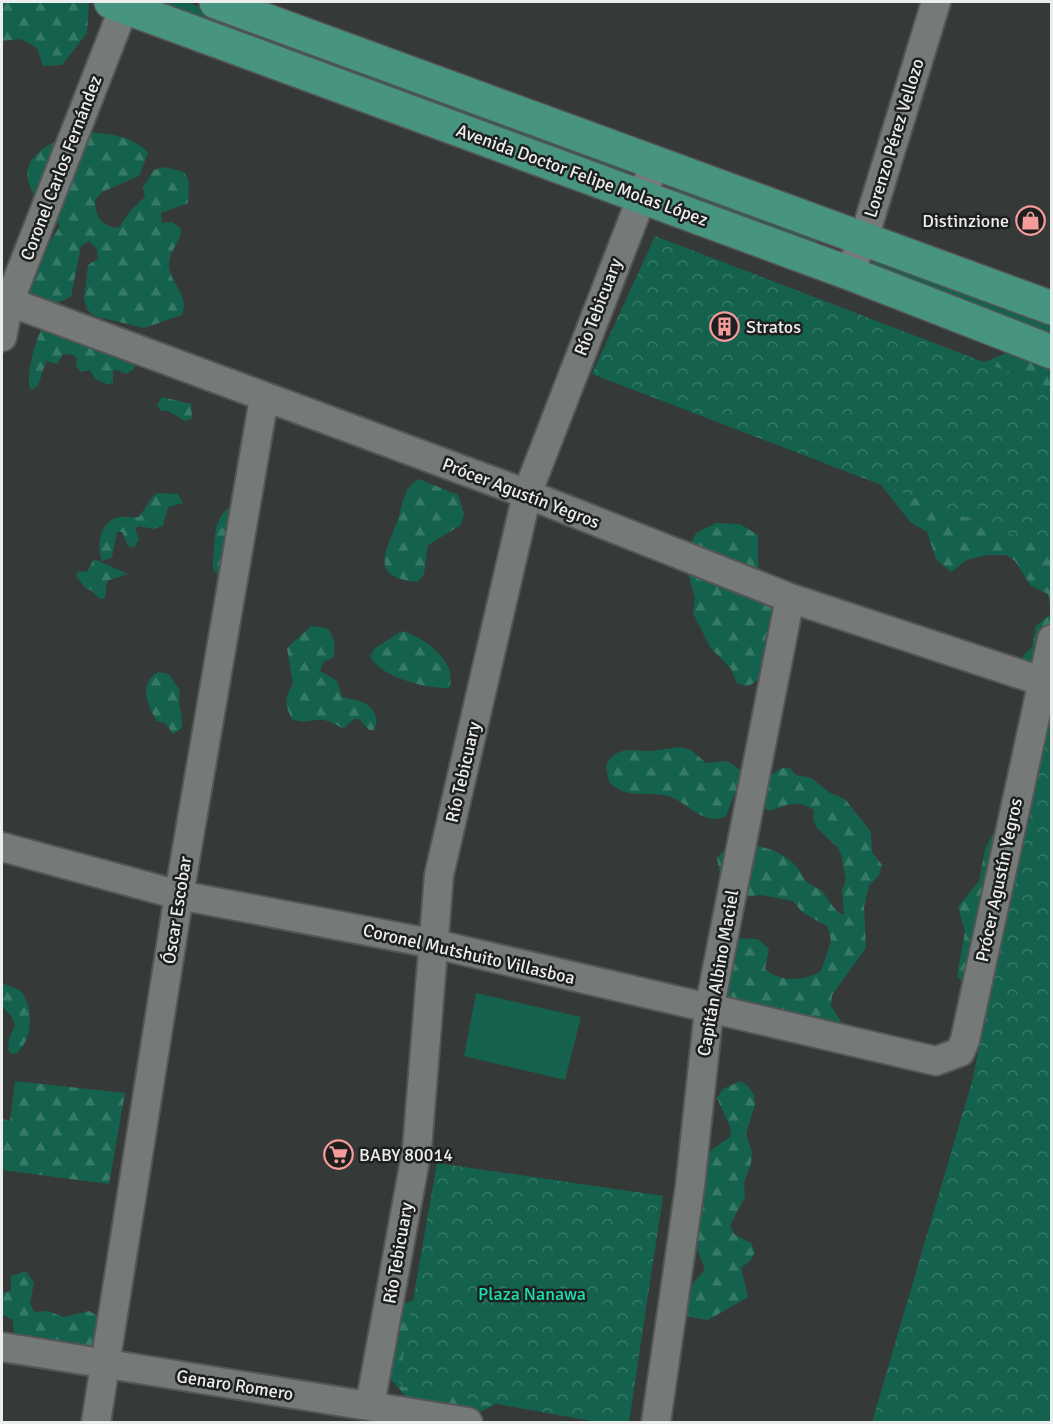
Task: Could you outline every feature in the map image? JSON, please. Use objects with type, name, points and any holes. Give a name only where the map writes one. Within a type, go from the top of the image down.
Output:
[{"type":"main road","name":"Avenida Doctor Felipe Molas López","points":[[216,2],[1052,308]]},
{"type":"main road","name":"Avenida Doctor Felipe Molas López","points":[[121,3],[849,273],[1052,352]]},
{"type":"street","name":"Lorenzo Pérez Vellozo","points":[[849,273],[864,238],[936,2]]},
{"type":"street","name":"Coronel Carlos Fernández","points":[[2,337],[5,300],[121,3]]},
{"type":"street","name":"Río Tebicuary","points":[[370,1405],[417,1149],[439,875],[527,494],[655,163]]},
{"type":"street","name":"Prócer Agustín Yegros","points":[[5,300],[527,494],[790,598],[1041,681]]},
{"type":"street","name":"Óscar Escobar","points":[[96,1422],[179,895],[264,398]]},
{"type":"street","name":"Capitán Albino Maciel","points":[[656,1422],[690,1186],[709,1010],[790,598]]},
{"type":"street","name":"Prócer Agustín Yegros","points":[[936,1061],[960,1052],[965,1040],[1041,681],[1052,639]]},
{"type":"street","name":"Coronel Mutshuito Villasboa","points":[[2,847],[179,895],[435,944],[709,1010],[936,1061]]},
{"type":"street","name":"Genaro Romero","points":[[2,1347],[468,1422]]},
{"type":"green space","points":[[2,2],[89,2],[87,33],[62,65],[43,66],[37,48],[20,39],[2,41]]},
{"type":"green space","points":[[149,2],[187,2],[625,164],[626,174]]},
{"type":"green space","points":[[89,132],[129,139],[148,153],[139,176],[102,192],[95,200],[96,211],[103,223],[119,228],[130,211],[145,197],[143,187],[154,170],[164,167],[184,172],[189,181],[188,203],[161,213],[162,223],[172,222],[181,229],[169,265],[170,272],[182,295],[184,308],[182,315],[144,328],[94,316],[87,309],[84,299],[88,265],[98,259],[97,249],[89,241],[81,246],[71,297],[34,313],[14,272],[48,245],[60,226],[40,205],[33,193],[27,172],[29,165],[46,147],[72,135]]},
{"type":"green space","points":[[676,185],[818,236],[817,245],[671,191]]},
{"type":"green space","points":[[655,236],[1051,388],[1051,550],[592,374]]},
{"type":"green space","points":[[881,259],[1051,325],[1051,341],[872,265],[874,261]]},
{"type":"green space","points":[[43,327],[137,361],[133,370],[126,374],[118,370],[113,371],[113,382],[109,385],[95,379],[90,370],[81,372],[76,366],[77,359],[74,355],[63,354],[57,364],[46,361],[38,386],[31,390],[30,368],[34,349]]},
{"type":"green space","points":[[1051,349],[1052,868],[989,1007],[984,1007],[957,976],[965,932],[958,907],[979,881],[985,849],[1002,817],[1035,704],[1018,662],[1032,647],[1036,626],[1051,614],[1048,594],[1031,586],[1015,561],[1006,555],[986,555],[967,560],[951,572],[936,559],[927,532],[910,522],[879,482],[977,365],[1014,350]]},
{"type":"green space","points":[[162,397],[191,404],[192,418],[185,421],[168,411],[161,411],[157,405]]},
{"type":"green space","points":[[419,479],[458,495],[464,514],[461,525],[428,545],[424,574],[418,582],[393,576],[387,571],[385,557],[406,494],[413,483]]},
{"type":"green space","points":[[178,494],[183,503],[168,507],[163,526],[153,529],[139,526],[135,529],[139,539],[134,548],[128,546],[122,532],[117,532],[112,557],[102,561],[99,548],[101,534],[108,523],[120,517],[139,517],[154,495]]},
{"type":"green space","points":[[237,502],[220,577],[213,565],[216,529],[221,517]]},
{"type":"green space","points":[[716,523],[740,524],[758,535],[758,568],[778,597],[766,635],[762,672],[753,683],[746,686],[737,683],[731,669],[710,647],[693,613],[695,598],[684,558],[696,533]]},
{"type":"green space","points":[[94,559],[128,574],[107,581],[105,598],[100,599],[91,590],[86,589],[76,576],[79,571],[87,572]]},
{"type":"green space","points":[[311,626],[327,628],[334,643],[333,658],[324,661],[320,671],[337,681],[342,697],[368,705],[377,720],[374,730],[369,730],[359,719],[354,719],[343,729],[326,721],[305,722],[292,719],[286,702],[293,684],[287,648]]},
{"type":"green space","points":[[402,631],[420,639],[438,652],[449,669],[451,678],[449,688],[417,684],[393,676],[375,663],[370,656],[375,648]]},
{"type":"green space","points":[[1051,668],[1051,1422],[872,1422],[973,1078]]},
{"type":"green space","points":[[158,672],[169,674],[180,691],[182,724],[181,729],[173,734],[166,724],[157,721],[146,695],[148,682]]},
{"type":"green space","points":[[680,747],[691,750],[706,763],[727,761],[740,770],[740,780],[726,816],[718,819],[704,817],[671,797],[632,793],[616,788],[609,782],[606,766],[610,759],[619,752]]},
{"type":"green space","points":[[783,768],[789,768],[796,775],[811,778],[830,793],[845,799],[871,832],[872,852],[882,865],[879,875],[869,886],[864,907],[866,948],[832,995],[831,1006],[844,1026],[726,1006],[712,963],[737,938],[758,939],[769,949],[765,969],[785,978],[800,979],[821,971],[831,941],[828,927],[802,912],[793,901],[760,895],[744,897],[721,878],[717,858],[734,847],[756,846],[788,859],[806,881],[822,891],[834,908],[844,915],[842,890],[846,880],[841,854],[817,828],[813,820],[814,810],[797,804],[769,811],[761,805],[770,778]]},
{"type":"green space","points":[[2,983],[21,991],[30,1014],[26,1040],[17,1053],[12,1054],[8,1050],[9,1039],[15,1025],[2,1006]]},
{"type":"green space","points":[[476,993],[581,1017],[565,1080],[464,1056]]},
{"type":"green space","points":[[15,1081],[125,1093],[109,1184],[2,1170],[2,1119],[10,1121]]},
{"type":"green space","points":[[740,1081],[748,1086],[754,1095],[755,1105],[746,1134],[752,1152],[744,1183],[745,1197],[730,1225],[734,1234],[751,1243],[755,1252],[750,1261],[741,1268],[748,1297],[708,1320],[679,1315],[682,1295],[705,1270],[692,1234],[706,1154],[731,1136],[730,1127],[717,1098],[723,1089]]},
{"type":"green space","name":"Plaza Nanawa","points":[[437,1163],[663,1196],[629,1422],[597,1422],[398,1386]]},
{"type":"green space","points":[[26,1271],[34,1283],[30,1303],[34,1312],[48,1311],[63,1317],[89,1311],[98,1316],[96,1341],[92,1350],[14,1336],[13,1320],[2,1314],[2,1293],[11,1291],[11,1276]]},
{"type":"green space","points":[[418,1299],[502,1397],[494,1405],[470,1417],[411,1403],[385,1372],[403,1304]]},
{"type":"place","name":"Distinzione","points":[[1030,221]]},
{"type":"place","name":"Stratos","points":[[725,327]]},
{"type":"place","name":"BABY 80014","points":[[338,1155]]}]
